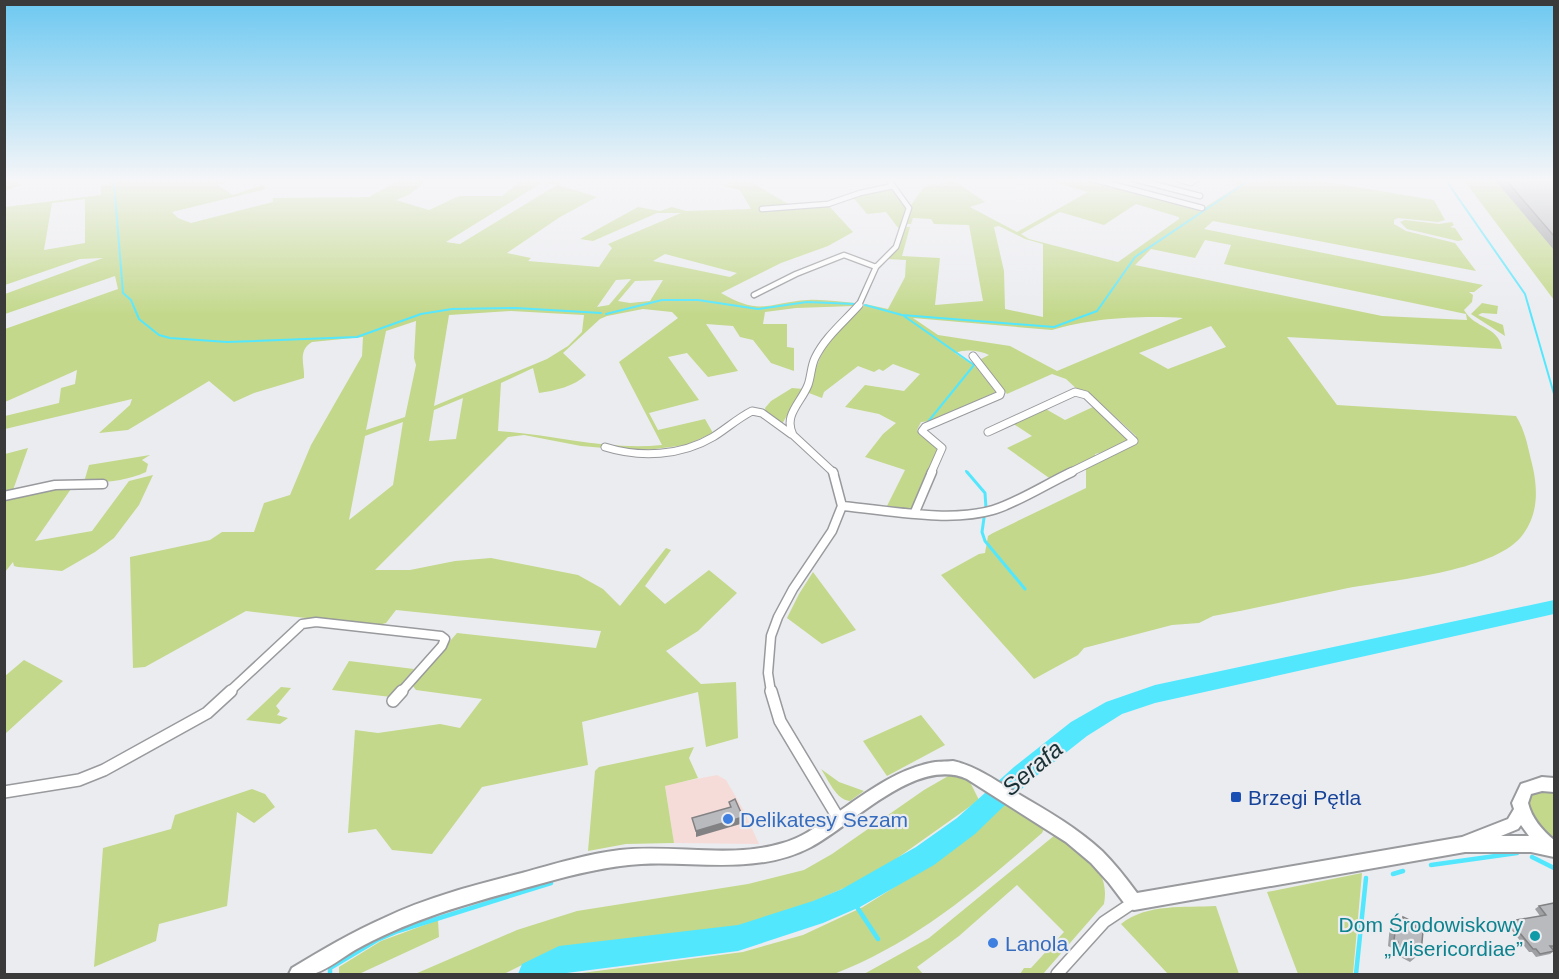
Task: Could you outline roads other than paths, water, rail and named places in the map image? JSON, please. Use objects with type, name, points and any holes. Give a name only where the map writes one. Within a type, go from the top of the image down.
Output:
[{"type":"street","points":[[793,435],[789,427],[790,416],[808,385],[814,359],[832,332],[860,306],[876,267],[896,247],[904,225]]},
{"type":"street","points":[[754,295],[796,274],[844,255],[876,267]]},
{"type":"street","points":[[915,512],[942,448],[922,431],[925,427],[999,395],[1001,392],[973,356]]},
{"type":"street","points":[[842,506],[958,514],[993,510],[1134,441],[1086,395],[1075,392],[988,432]]},
{"type":"street","points":[[605,447],[648,453],[682,448],[705,441],[752,411],[762,413],[793,435],[834,473],[842,506],[832,531],[793,589],[778,617],[771,636],[768,673],[772,699],[780,721],[840,821]]},
{"type":"street","points":[[4,496],[55,484],[103,484]]},
{"type":"street","points":[[4,792],[79,780],[104,770],[179,730],[207,713],[302,624],[316,622],[441,636],[445,639],[442,646],[393,701]]},
{"type":"street","points":[[298,975],[388,924],[445,902],[543,875],[619,858],[676,855],[737,857],[771,854],[797,846],[897,783],[922,770],[954,768],[973,775],[1049,820],[1101,861],[1134,902]]},
{"type":"street","points":[[1554,785],[1542,784],[1526,789],[1520,802],[1521,812],[1534,832],[1554,850]]},
{"type":"street","points":[[1465,844],[1513,824],[1521,812]]},
{"type":"street","points":[[1057,975],[1104,922],[1134,902],[1465,844],[1532,844],[1554,850]]},
{"type":"waterway","points":[[117,225],[123,293],[131,300],[139,319],[159,335],[170,338],[227,342],[357,337],[421,314],[452,309],[516,308],[601,313]]},
{"type":"waterway","points":[[865,305],[902,315],[1054,327],[1097,311],[1135,257],[1183,225]]},
{"type":"waterway","points":[[1477,225],[1525,294],[1554,394]]},
{"type":"waterway","points":[[606,314],[662,300],[698,300],[758,309],[807,302],[855,304]]},
{"type":"waterway","points":[[904,316],[974,365],[927,423]]},
{"type":"waterway","points":[[967,472],[985,493],[986,508]]},
{"type":"waterway","points":[[984,518],[982,532],[985,541],[1025,589]]},
{"type":"waterway","name":"Serafa","points":[[532,974],[559,960],[738,938],[814,914],[851,898],[925,856],[966,826],[1022,774],[1079,729],[1114,708],[1155,694],[1554,607]]},
{"type":"waterway","points":[[1431,865],[1517,853]]},
{"type":"waterway","points":[[1532,857],[1554,868]]},
{"type":"waterway","points":[[1393,874],[1403,871]]},
{"type":"waterway","points":[[1356,974],[1366,878]]},
{"type":"waterway","points":[[330,974],[330,968],[377,940],[398,931],[551,883]]},
{"type":"waterway","points":[[851,898],[878,939]]},
{"type":"place","name":"Brzegi Pętla","points":[[1236,797]]},
{"type":"place","name":"Delikatesy Sezam","points":[[728,819]]},
{"type":"place","name":"Dom Środowiskowy „Misericordiae”","points":[[1535,936]]},
{"type":"place","name":"Lanola","points":[[993,943]]}]
